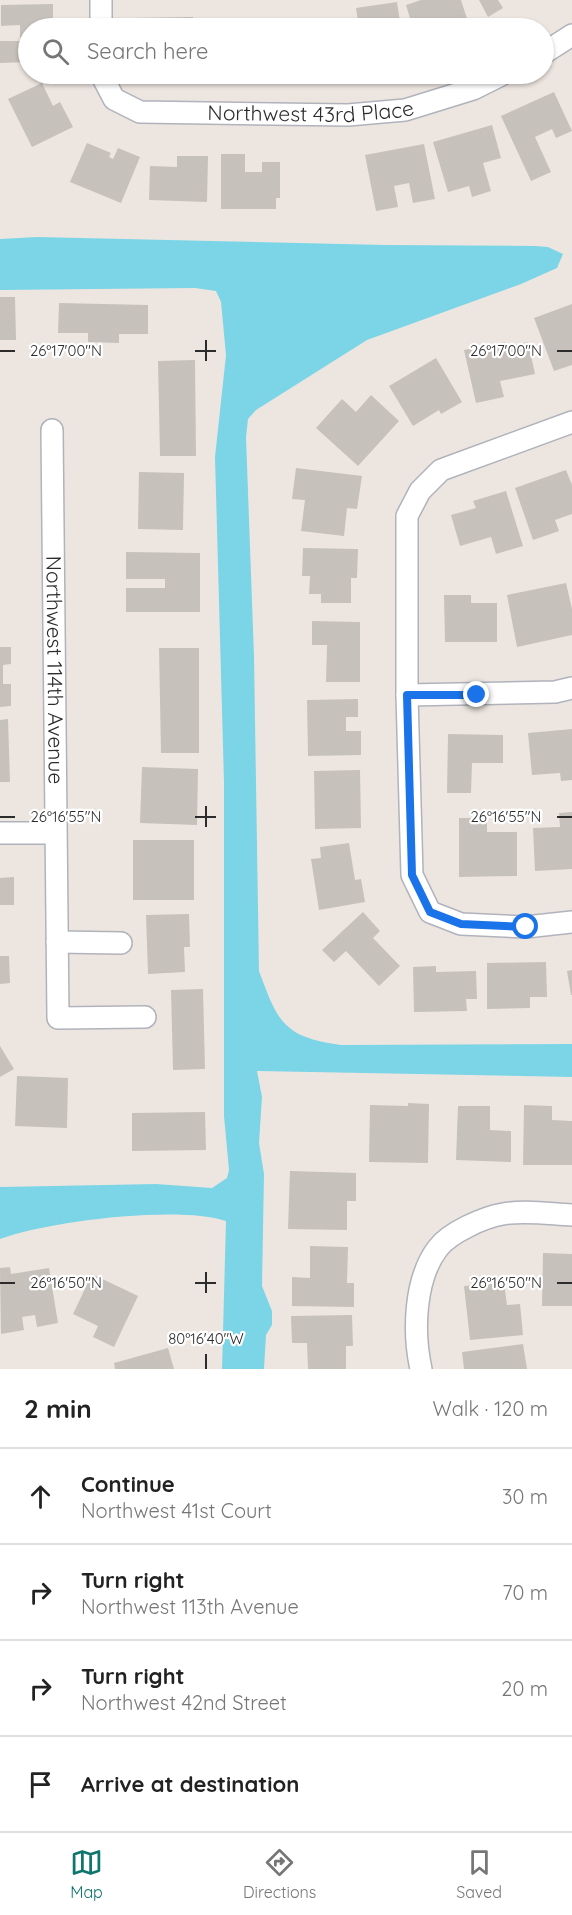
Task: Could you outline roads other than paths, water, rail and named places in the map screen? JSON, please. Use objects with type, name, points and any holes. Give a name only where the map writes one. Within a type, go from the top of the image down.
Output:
[{"type":"street","points":[[101,0],[101,18]]},
{"type":"street","points":[[554,46],[572,35]]},
{"type":"street","name":"Northwest 43rd Place","points":[[106,84],[114,99],[140,112],[348,115],[405,110],[483,84]]},
{"type":"street","points":[[572,422],[441,470],[420,491],[407,516],[407,695],[412,875],[430,912],[461,924],[526,927],[572,922]]},
{"type":"street","name":"Northwest 114th Avenue","points":[[52,430],[58,1018],[146,1017]]},
{"type":"street","points":[[407,695],[555,692],[572,688]]},
{"type":"street","points":[[0,833],[55,832]]},
{"type":"street","points":[[57,942],[121,943]]},
{"type":"street","points":[[421,1369],[417,1322],[422,1278],[438,1247],[467,1227],[503,1214],[572,1215]]},
{"type":"water","points":[[37,237],[535,246],[548,247],[563,254],[557,268],[521,284],[367,340],[256,410],[248,419],[246,437],[254,656],[259,971],[278,1015],[295,1032],[322,1042],[341,1045],[572,1044],[572,1077],[257,1071],[262,1097],[259,1143],[264,1174],[262,1286],[272,1311],[272,1325],[266,1335],[264,1369],[222,1369],[226,1221],[205,1216],[178,1215],[113,1217],[49,1226],[0,1239],[0,1187],[156,1184],[212,1188],[227,1178],[229,1170],[224,1116],[224,783],[215,457],[226,355],[221,302],[216,291],[195,288],[0,290],[0,239]]}]
